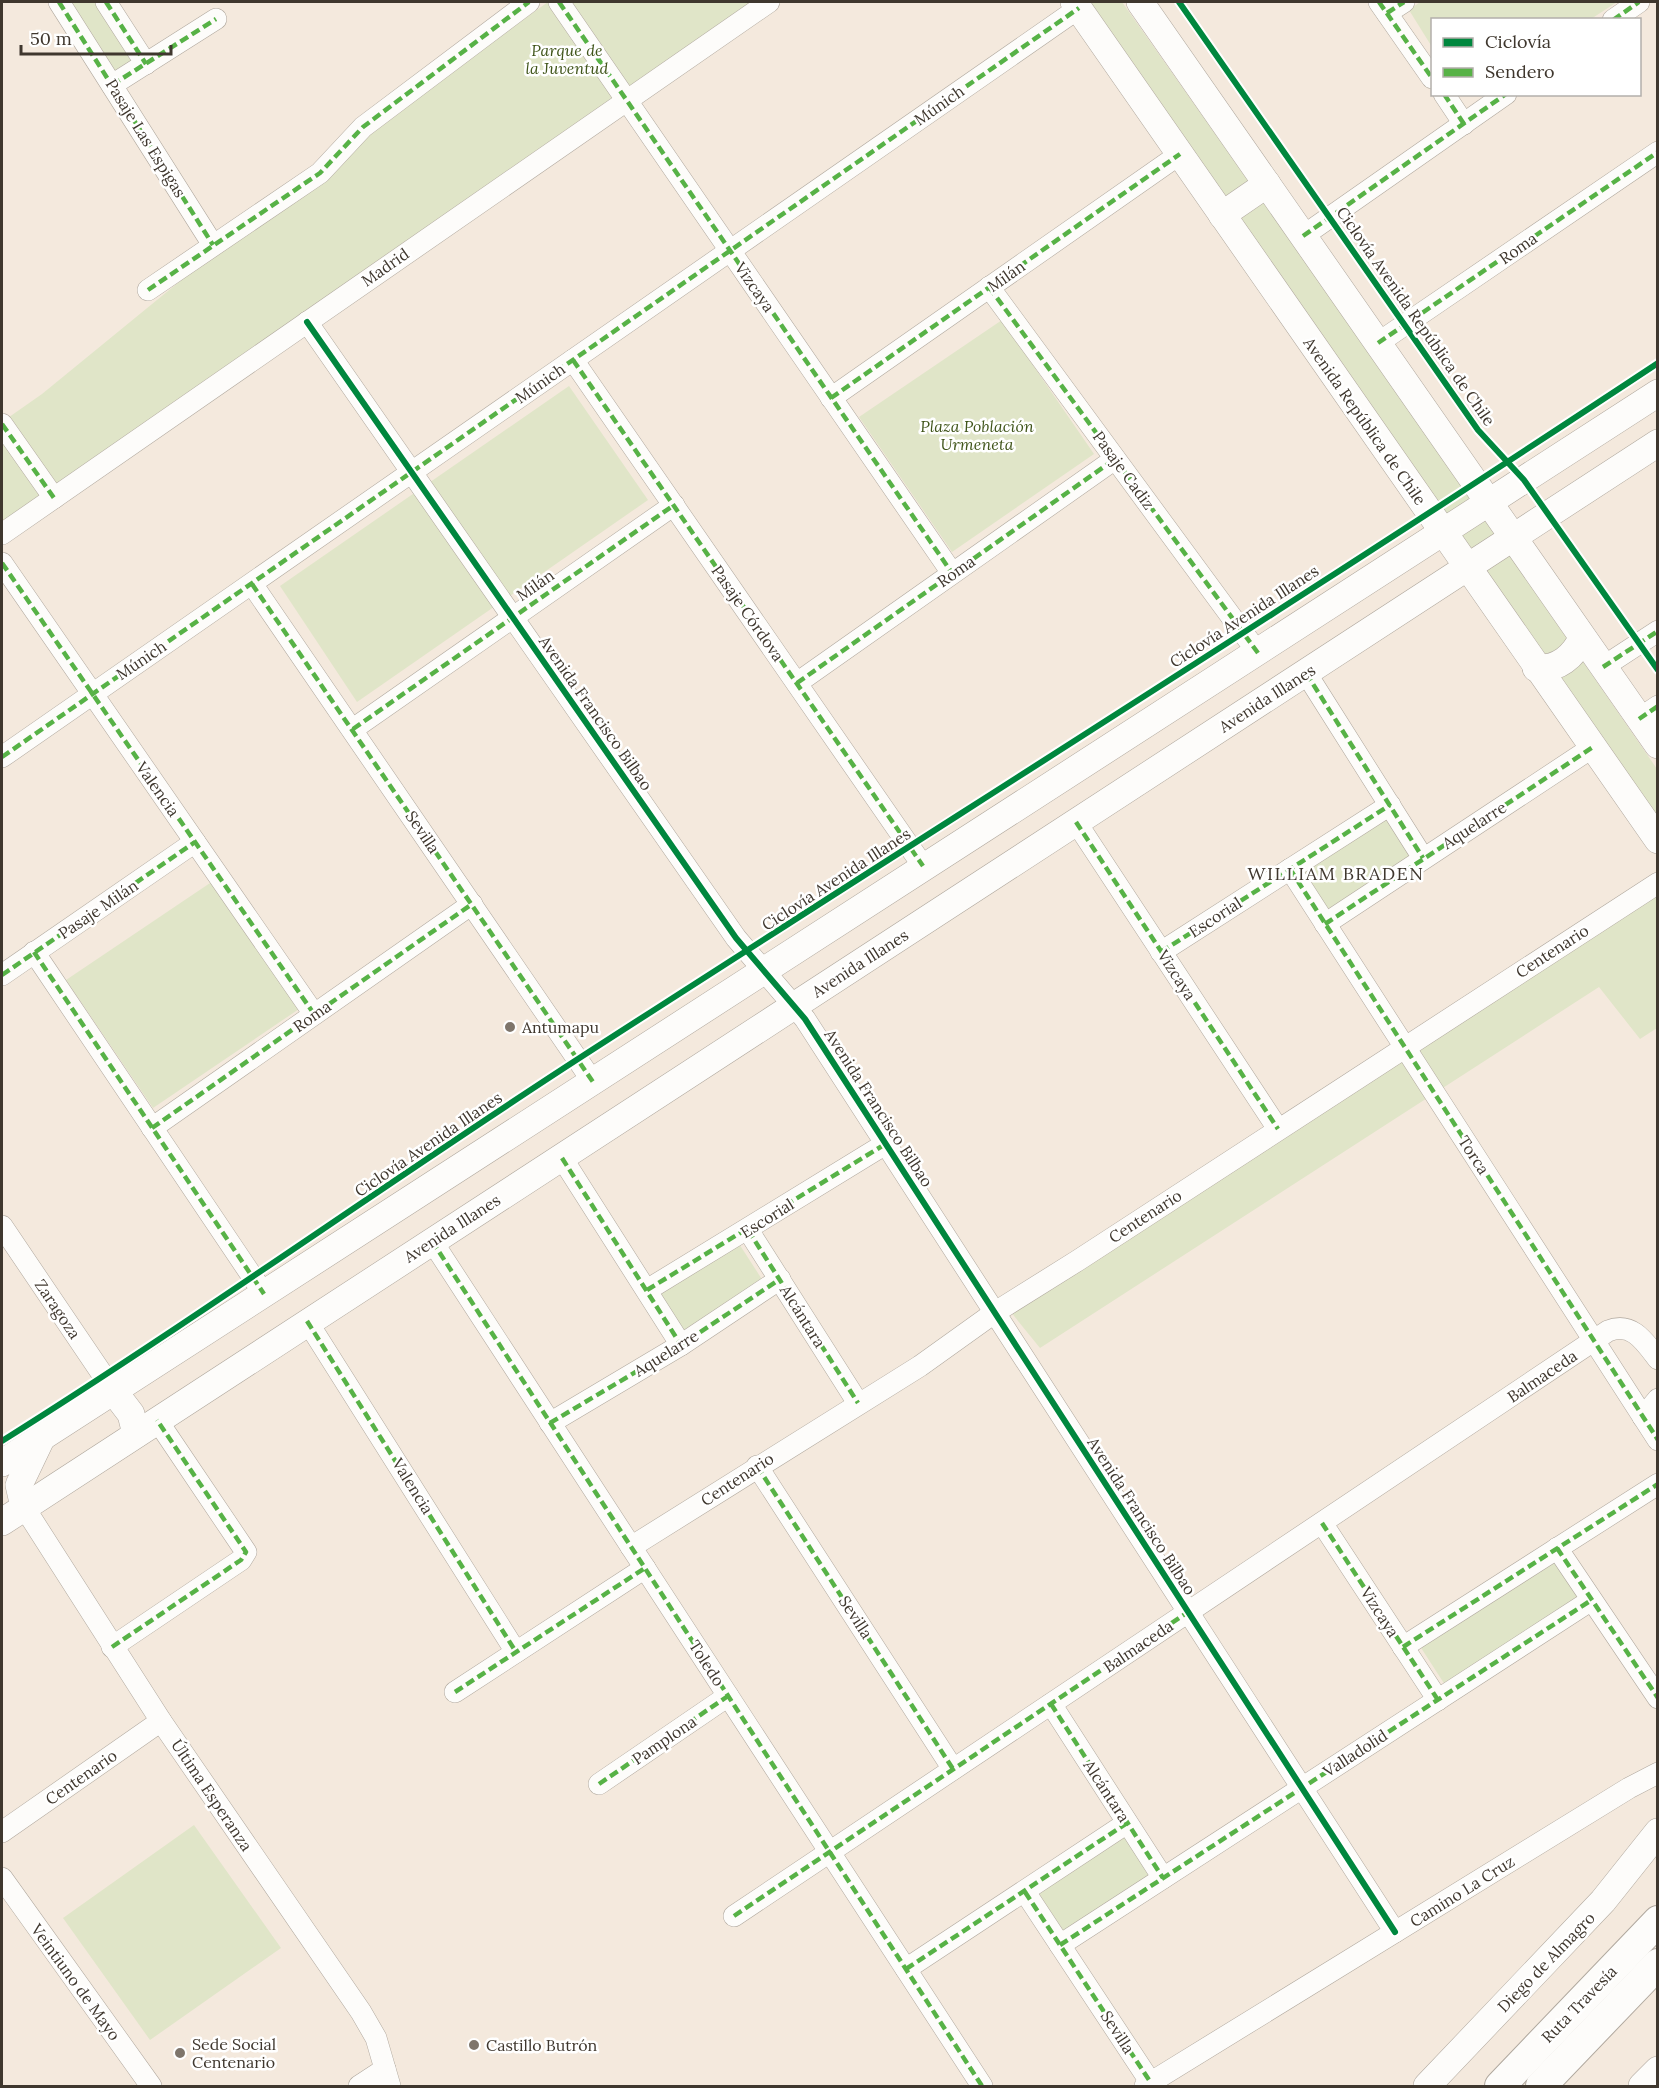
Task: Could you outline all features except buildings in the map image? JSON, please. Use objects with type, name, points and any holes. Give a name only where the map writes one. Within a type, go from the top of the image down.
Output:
[{"type":"highway","points":[[1577,2006],[1658,1899]]},
{"type":"highway","name":"Ruta Travesía","points":[[1500,2086],[1658,1921]]},
{"type":"highway","name":"Ruta Travesía","points":[[1541,2086],[1658,1964]]},
{"type":"highway","points":[[1584,2042],[1658,1979]]},
{"type":"main road","points":[[1140,2],[1582,638],[1603,667],[1648,712],[1658,745]]},
{"type":"main road","name":"Avenida República de Chile","points":[[1076,5],[1658,840]]},
{"type":"main road","points":[[1222,215],[1267,184]]},
{"type":"main road","points":[[2,1463],[115,1393],[264,1293],[593,1082],[923,866],[1443,534],[1658,393]]},
{"type":"main road","name":"Avenida Illanes","points":[[2,1522],[307,1321],[562,1158],[1658,443]]},
{"type":"main road","points":[[1536,668],[1544,669],[1564,661],[1578,647],[1582,638]]},
{"type":"main road","points":[[115,1393],[131,1414],[147,1427]]},
{"type":"main road","points":[[24,1508],[19,1485],[41,1438]]},
{"type":"main road","name":"Diego de Almagro","points":[[1427,2086],[1603,1901],[1658,1832]]},
{"type":"main road","points":[[1642,2086],[1658,2070]]},
{"type":"street","name":"Pasaje Las Espigas","points":[[59,2],[213,245]]},
{"type":"street","points":[[106,2],[146,64]]},
{"type":"street","points":[[148,290],[320,173],[363,127],[529,2]]},
{"type":"street","name":"Vizcaya","points":[[559,2],[952,573]]},
{"type":"street","name":"Madrid","points":[[2,534],[769,2]]},
{"type":"street","points":[[1616,18],[1639,2]]},
{"type":"street","name":"Múnich","points":[[2,757],[730,251],[1076,5]]},
{"type":"street","points":[[1390,5],[1431,76]]},
{"type":"street","points":[[112,85],[216,19]]},
{"type":"street","points":[[1445,96],[1464,124]]},
{"type":"street","points":[[1303,236],[1503,96]]},
{"type":"street","name":"Roma","points":[[1378,343],[1658,152]]},
{"type":"street","name":"Milán","points":[[831,398],[1180,154]]},
{"type":"street","name":"Pasaje Cadiz","points":[[989,287],[1258,653]]},
{"type":"street","name":"Avenida Francisco Bilbao","points":[[307,322],[722,918],[762,971],[794,1005],[886,1143],[1395,1932]]},
{"type":"street","name":"Pasaje Córdova","points":[[573,360],[923,866]]},
{"type":"street","points":[[2,424],[54,498]]},
{"type":"street","name":"Roma","points":[[797,683],[1115,459]]},
{"type":"street","name":"Milán","points":[[353,729],[674,505]]},
{"type":"street","name":"Valencia","points":[[2,563],[314,1014]]},
{"type":"street","name":"Sevilla","points":[[252,584],[593,1082]]},
{"type":"street","points":[[1603,667],[1658,631]]},
{"type":"street","points":[[1305,673],[1423,858]]},
{"type":"street","name":"Aquelarre","points":[[1325,924],[1593,747]]},
{"type":"street","name":"Escorial","points":[[1161,952],[1390,805]]},
{"type":"street","name":"Vizcaya","points":[[1076,822],[1278,1129]]},
{"type":"street","name":"Pasaje Milán","points":[[2,975],[195,842]]},
{"type":"street","name":"Torca","points":[[1290,869],[1658,1440]]},
{"type":"street","name":"Centenario","points":[[631,1547],[920,1366],[994,1313],[1658,883]]},
{"type":"street","name":"Roma","points":[[152,1128],[472,904]]},
{"type":"street","points":[[34,952],[264,1293]]},
{"type":"street","name":"Escorial","points":[[647,1290],[748,1230],[886,1143]]},
{"type":"street","points":[[562,1158],[681,1345]]},
{"type":"street","name":"Zaragoza","points":[[2,1226],[115,1393]]},
{"type":"street","name":"Alcántara","points":[[748,1230],[858,1403]]},
{"type":"street","name":"Toledo","points":[[432,1240],[982,2086]]},
{"type":"street","name":"Aquelarre","points":[[550,1423],[681,1345],[780,1279]]},
{"type":"street","name":"Valencia","points":[[307,1321],[516,1652]]},
{"type":"street","name":"Balmaceda","points":[[734,1916],[1618,1327],[1630,1329],[1642,1339],[1658,1359]]},
{"type":"street","points":[[1643,1417],[1658,1399]]},
{"type":"street","points":[[112,1647],[241,1560],[246,1552],[147,1427]]},
{"type":"street","name":"Sevilla","points":[[757,1466],[954,1769]]},
{"type":"street","points":[[1403,1647],[1658,1484]]},
{"type":"street","name":"Última Esperanza","points":[[24,1508],[160,1721],[356,2004],[375,2038],[388,2078]]},
{"type":"street","name":"Vizcaya","points":[[1322,1523],[1438,1700]]},
{"type":"street","points":[[1557,1548],[1590,1601],[1658,1698]]},
{"type":"street","points":[[455,1692],[645,1569]]},
{"type":"street","name":"Valladolid","points":[[1060,1945],[1590,1601]]},
{"type":"street","name":"Pamplona","points":[[599,1784],[728,1696]]},
{"type":"street","name":"Alcántara","points":[[1051,1704],[1163,1878]]},
{"type":"street","name":"Centenario","points":[[2,1832],[160,1721]]},
{"type":"street","name":"Camino La Cruz","points":[[1148,2085],[1629,1788],[1658,1773]]},
{"type":"street","points":[[906,1969],[1127,1823]]},
{"type":"street","name":"Veintiuno de Mayo","points":[[2,1878],[150,2086]]},
{"type":"street","name":"Sevilla","points":[[1025,1892],[1148,2085]]},
{"type":"street","points":[[359,2086],[388,2078]]},
{"type":"green space","points":[[59,2],[106,2],[146,64],[112,85]]},
{"type":"green space","name":"Parque de la Juventud","points":[[548,2],[751,2],[2,522],[2,422],[42,394],[212,255],[342,165],[362,134]]},
{"type":"green space","points":[[1085,2],[1122,2],[1373,357],[1657,769],[1657,823]]},
{"type":"green space","points":[[1420,2],[1617,2],[1593,18],[1431,18],[1431,45],[1409,10]]},
{"type":"green space","name":"Plaza Población Urmeneta","points":[[1002,320],[1094,454],[952,552],[859,417]]},
{"type":"green space","points":[[569,386],[648,500],[357,702],[280,586]]},
{"type":"green space","points":[[1390,814],[1417,856],[1328,915],[1301,872]]},
{"type":"green space","points":[[216,879],[302,1007],[153,1108],[66,980]]},
{"type":"green space","points":[[1657,892],[1657,1028],[1640,1039],[1599,987],[1040,1348],[1010,1311]]},
{"type":"green space","points":[[734,1236],[765,1284],[673,1344],[642,1296]]},
{"type":"green space","points":[[1553,1556],[1580,1601],[1447,1688],[1416,1640]]},
{"type":"green space","points":[[194,1825],[281,1948],[150,2040],[63,1918]]},
{"type":"green space","points":[[1124,1833],[1154,1880],[1067,1937],[1035,1887]]},
{"type":"marked path","points":[[59,2],[213,245]]},
{"type":"marked path","points":[[106,2],[146,64]]},
{"type":"marked path","points":[[148,290],[320,173],[363,127],[529,2]]},
{"type":"marked path","points":[[559,2],[952,573]]},
{"type":"marked path","points":[[1379,2],[1431,77]]},
{"type":"marked path","points":[[1387,13],[1404,2]]},
{"type":"marked path","points":[[1616,18],[1639,2]]},
{"type":"marked path","points":[[2,757],[1079,8]]},
{"type":"marked path","points":[[112,85],[216,19]]},
{"type":"marked path","points":[[1445,96],[1464,124]]},
{"type":"marked path","points":[[1303,236],[1503,96]]},
{"type":"marked path","points":[[1378,343],[1658,152]]},
{"type":"marked path","points":[[831,398],[1180,154]]},
{"type":"marked path","points":[[989,287],[1258,653]]},
{"type":"marked path","points":[[573,360],[923,866]]},
{"type":"marked path","points":[[2,424],[54,498]]},
{"type":"marked path","points":[[797,683],[1115,459]]},
{"type":"marked path","points":[[353,729],[674,505]]},
{"type":"marked path","points":[[2,563],[314,1014]]},
{"type":"marked path","points":[[252,584],[593,1082]]},
{"type":"marked path","points":[[1603,667],[1658,631]]},
{"type":"marked path","points":[[1306,673],[1423,858]]},
{"type":"marked path","points":[[1639,719],[1658,706]]},
{"type":"marked path","points":[[1325,924],[1593,747]]},
{"type":"marked path","points":[[1161,952],[1390,805]]},
{"type":"marked path","points":[[1076,822],[1278,1129]]},
{"type":"marked path","points":[[2,975],[195,842]]},
{"type":"marked path","points":[[1290,869],[1658,1440]]},
{"type":"marked path","points":[[152,1128],[472,904]]},
{"type":"marked path","points":[[34,952],[264,1294]]},
{"type":"marked path","points":[[647,1290],[887,1143]]},
{"type":"marked path","points":[[562,1158],[681,1345]]},
{"type":"marked path","points":[[748,1230],[858,1403]]},
{"type":"marked path","points":[[432,1241],[982,2086]]},
{"type":"marked path","points":[[550,1423],[681,1345],[780,1279]]},
{"type":"marked path","points":[[307,1321],[516,1652]]},
{"type":"marked path","points":[[112,1647],[241,1560],[246,1552],[157,1420]]},
{"type":"marked path","points":[[757,1466],[953,1769]]},
{"type":"marked path","points":[[1403,1647],[1658,1484]]},
{"type":"marked path","points":[[1322,1523],[1438,1700]]},
{"type":"marked path","points":[[1557,1548],[1658,1698]]},
{"type":"marked path","points":[[455,1692],[645,1568]]},
{"type":"marked path","points":[[1060,1945],[1590,1601]]},
{"type":"marked path","points":[[734,1916],[1188,1612]]},
{"type":"marked path","points":[[599,1784],[728,1696]]},
{"type":"marked path","points":[[1051,1704],[1163,1878]]},
{"type":"marked path","points":[[906,1969],[1127,1823]]},
{"type":"marked path","points":[[1025,1892],[1151,2083]]},
{"type":"cycle path","name":"Ciclovía Avenida República de Chile","points":[[1179,2],[1478,430],[1524,480],[1658,670]]},
{"type":"cycle path","points":[[307,322],[736,938],[805,1019],[1395,1932]]},
{"type":"cycle path","name":"Ciclovía Avenida Illanes","points":[[2,1441],[148,1347],[581,1057],[1255,625],[1658,363]]},
{"type":"place","name":"Antumapu","points":[[510,1027]]},
{"type":"place","name":"Castillo Butrón","points":[[474,2045]]},
{"type":"place","name":"Sede Social Centenario","points":[[180,2053]]},
{"type":"district","name":"WILLIAM BRADEN","points":[[1336,873]]}]
